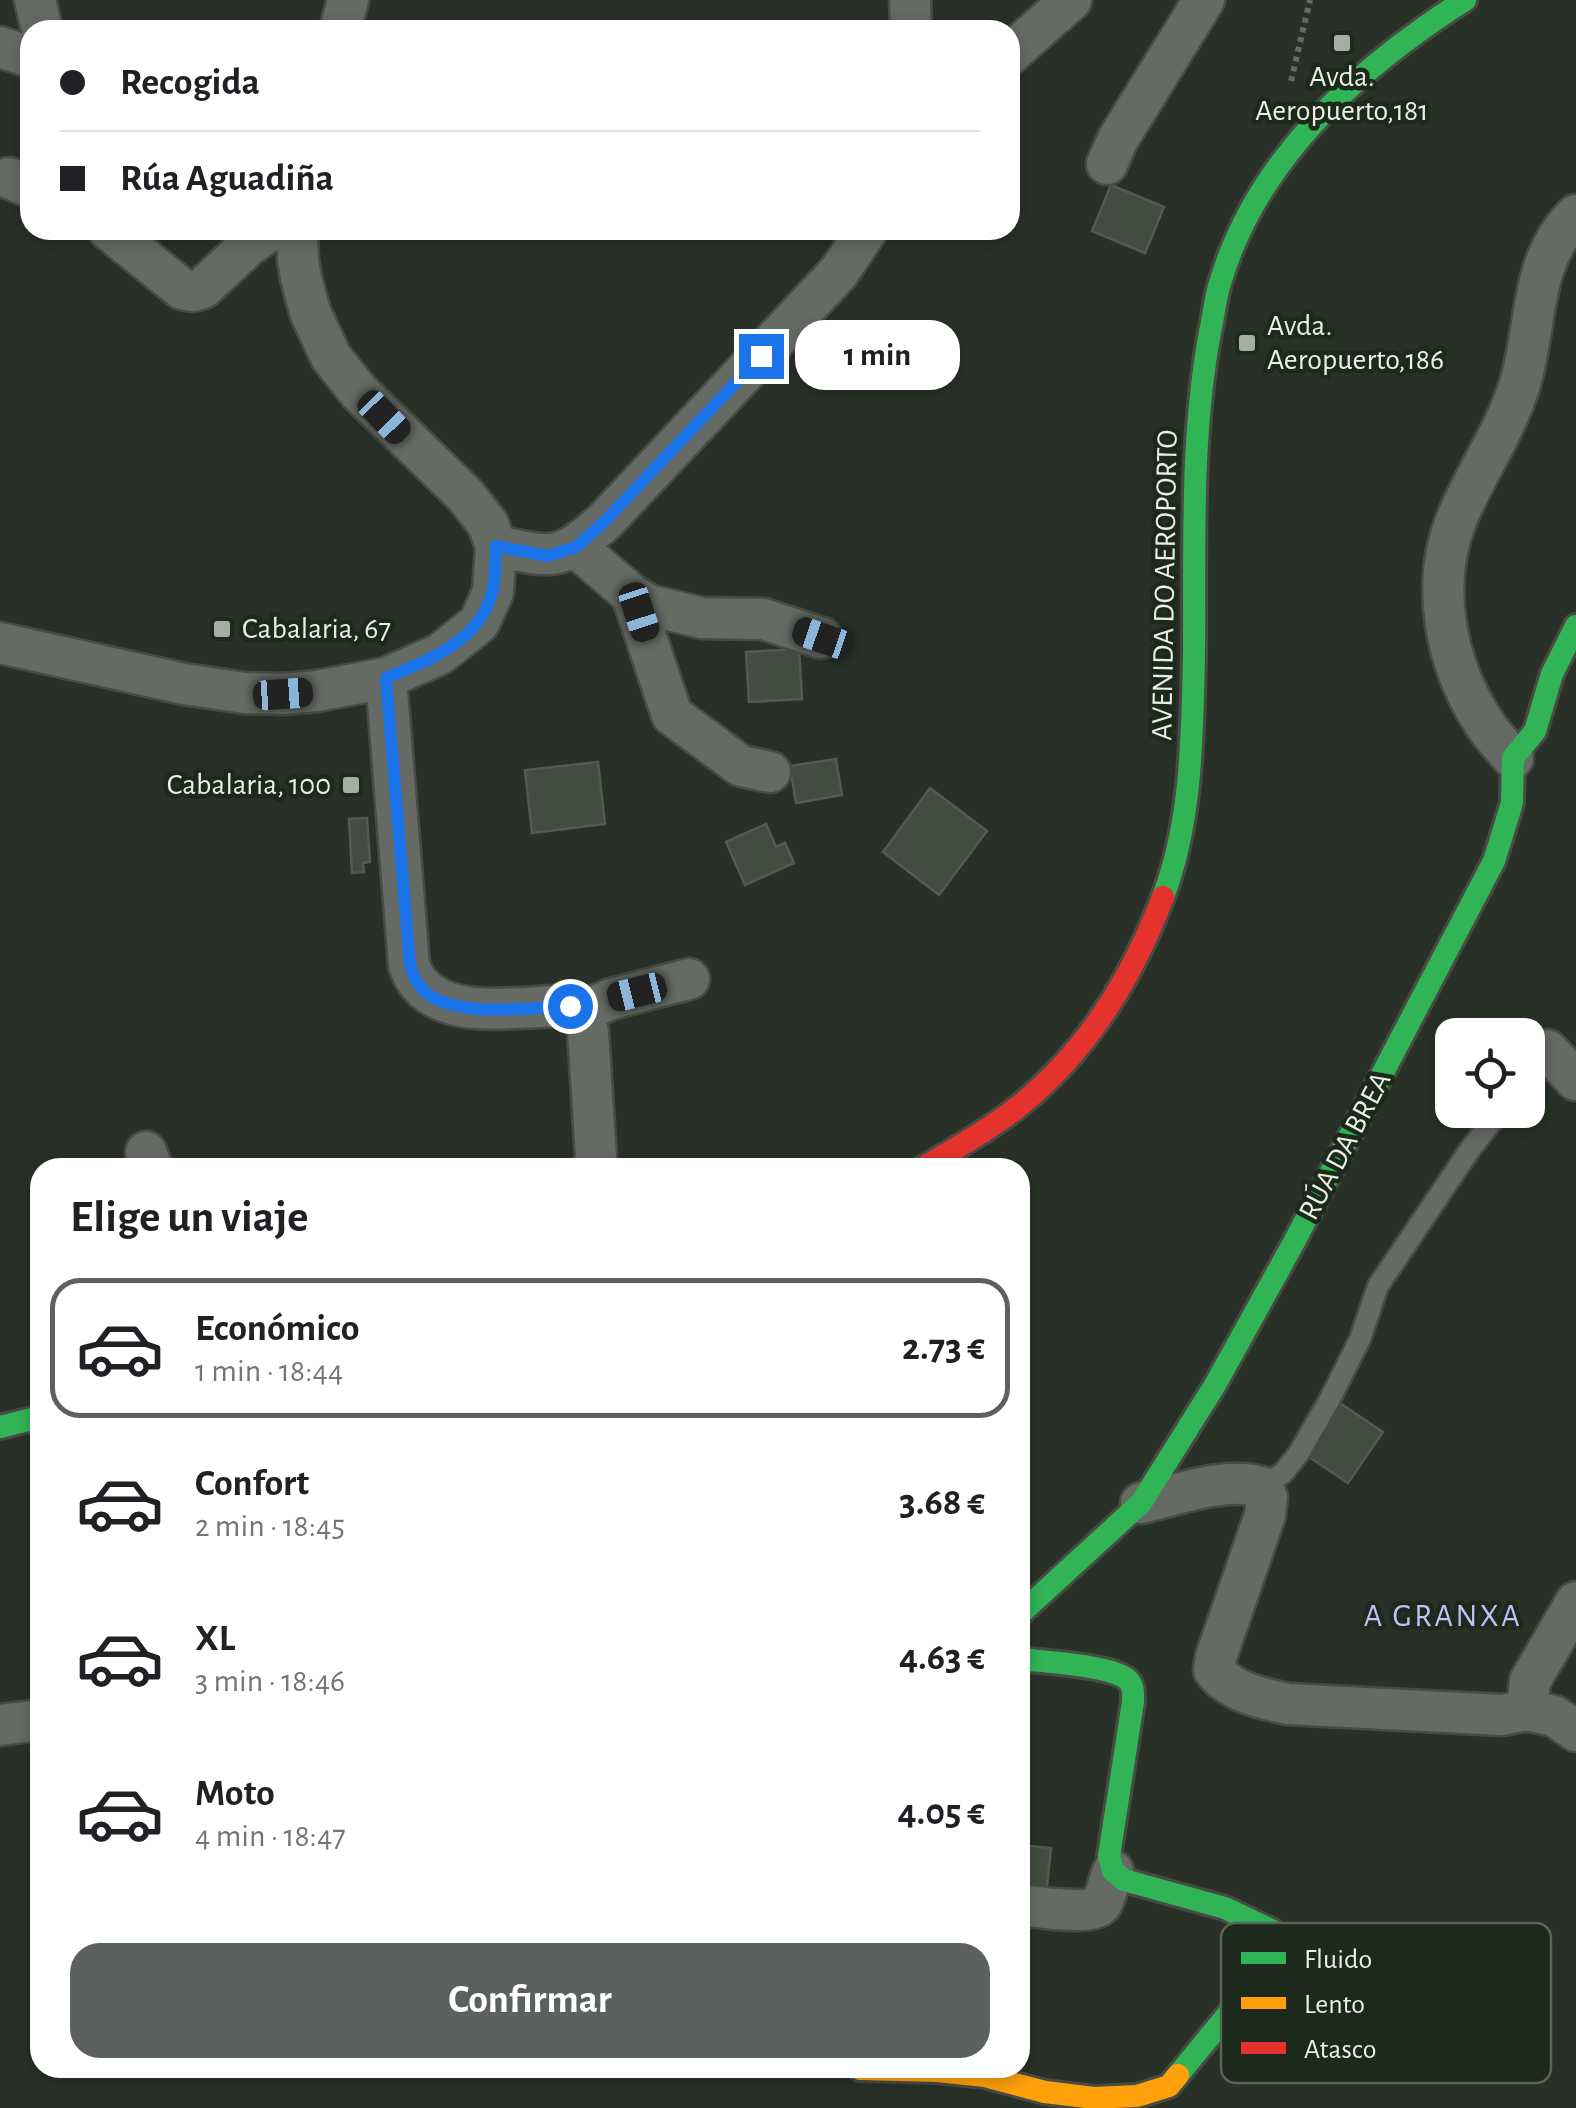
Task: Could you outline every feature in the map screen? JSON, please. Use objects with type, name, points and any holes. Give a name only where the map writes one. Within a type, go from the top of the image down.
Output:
[{"type":"street","points":[[1020,45],[1071,0]]},
{"type":"street","points":[[1107,164],[1204,0]]},
{"type":"street","name":"AVENIDA DO AEROPORTO","points":[[939,1158],[1010,1112],[1060,1066],[1106,1011],[1146,941],[1166,892],[1180,844],[1191,760],[1195,456],[1202,369],[1221,278],[1261,192],[1318,118],[1378,60],[1464,0]]},
{"type":"street","points":[[1513,758],[1484,724],[1452,654],[1445,627],[1443,591],[1448,543],[1520,384],[1547,256],[1561,230],[1576,216]]},
{"type":"street","points":[[121,240],[182,288],[193,291],[203,288],[248,246],[263,240]]},
{"type":"street","points":[[0,643],[184,684],[246,693],[317,691],[386,678],[440,654],[479,623],[493,592],[496,546],[488,524],[465,495],[360,392],[330,356],[310,312],[286,240]]},
{"type":"street","points":[[496,546],[548,556],[576,547],[839,272],[860,240]]},
{"type":"street","points":[[576,547],[649,605],[702,618],[763,618],[822,638]]},
{"type":"street","points":[[632,595],[672,714],[741,766],[770,772]]},
{"type":"street","name":"RÚA DA BREA","points":[[1030,1605],[1141,1503],[1215,1384],[1494,861],[1512,803],[1513,758],[1535,731],[1552,674],[1576,626]]},
{"type":"street","points":[[386,678],[414,979],[425,992],[460,1006],[570,1006],[580,1013],[588,1031],[596,1158]]},
{"type":"street","points":[[580,1013],[611,998],[689,979]]},
{"type":"street","points":[[1545,1066],[1576,1080]]},
{"type":"street","points":[[0,1428],[30,1420]]},
{"type":"street","points":[[1141,1503],[1248,1482],[1261,1487],[1268,1498],[1216,1657],[1214,1670],[1221,1680],[1261,1699],[1288,1704],[1502,1715],[1527,1710],[1554,1716],[1576,1731]]},
{"type":"street","points":[[1527,1710],[1530,1681],[1576,1602]]},
{"type":"street","points":[[1030,1661],[1110,1672],[1127,1679],[1134,1688],[1109,1856],[1113,1871],[1101,1905],[1083,1910],[1030,1906]]},
{"type":"street","points":[[0,1725],[30,1721]]},
{"type":"street","points":[[1113,1871],[1124,1880],[1225,1908],[1256,1923]]},
{"type":"street","points":[[993,2078],[1045,2092],[1094,2098],[1137,2096],[1169,2086],[1221,2022]]},
{"type":"lane","points":[[1261,1487],[1282,1473],[1300,1453],[1360,1339],[1378,1286],[1487,1128]]},
{"type":"path","points":[[1290,85],[1310,0]]},
{"type":"building","points":[[1111,185],[1164,207],[1145,253],[1092,231]]},
{"type":"building","points":[[799,649],[802,699],[749,702],[746,652]]},
{"type":"building","points":[[836,759],[842,795],[796,803],[790,766]]},
{"type":"building","points":[[598,762],[605,824],[532,833],[525,770]]},
{"type":"building","points":[[930,788],[987,831],[939,895],[883,852]]},
{"type":"building","points":[[367,818],[370,862],[363,863],[364,872],[352,873],[349,819]]},
{"type":"building","points":[[766,824],[776,847],[785,843],[794,863],[745,885],[726,842]]},
{"type":"building","points":[[1337,1401],[1383,1432],[1348,1483],[1303,1453]]},
{"type":"building","points":[[1030,1846],[1051,1848],[1046,1896],[1030,1894]]},
{"type":"traffic: fast","points":[[1163,897],[1180,839],[1189,779],[1196,454],[1204,373],[1221,280],[1238,235],[1260,194],[1318,119],[1388,54],[1465,0]]},
{"type":"traffic: fast","points":[[1030,1605],[1141,1503],[1215,1385],[1494,861],[1512,803],[1513,758],[1535,731],[1552,674],[1576,626]]},
{"type":"traffic: fast","points":[[0,1427],[30,1420]]},
{"type":"traffic: fast","points":[[1030,1660],[1106,1670],[1127,1679],[1133,1689],[1109,1856],[1113,1871],[1124,1880],[1225,1908],[1256,1923]]},
{"type":"traffic: fast","points":[[1178,2075],[1221,2023]]},
{"type":"traffic: slow","points":[[992,2078],[1045,2092],[1094,2098],[1137,2096],[1169,2086],[1178,2075]]},
{"type":"traffic: jam","points":[[940,1158],[1003,1118],[1039,1089],[1084,1040],[1121,986],[1163,897]]},
{"type":"place","name":"Avda. Aeropuerto,181","points":[[1342,43]]},
{"type":"place","name":"Avda. Aeropuerto,186","points":[[1247,343]]},
{"type":"place","name":"Cabalaria, 67","points":[[222,629]]},
{"type":"place","name":"Cabalaria, 100","points":[[351,785]]},
{"type":"district","name":"A GRANXA","points":[[1443,1616]]},
{"type":"route","points":[[570,1006],[460,1006],[425,992],[414,979],[386,678],[440,654],[479,623],[493,592],[496,546],[548,556],[576,547],[761,356]]}]
